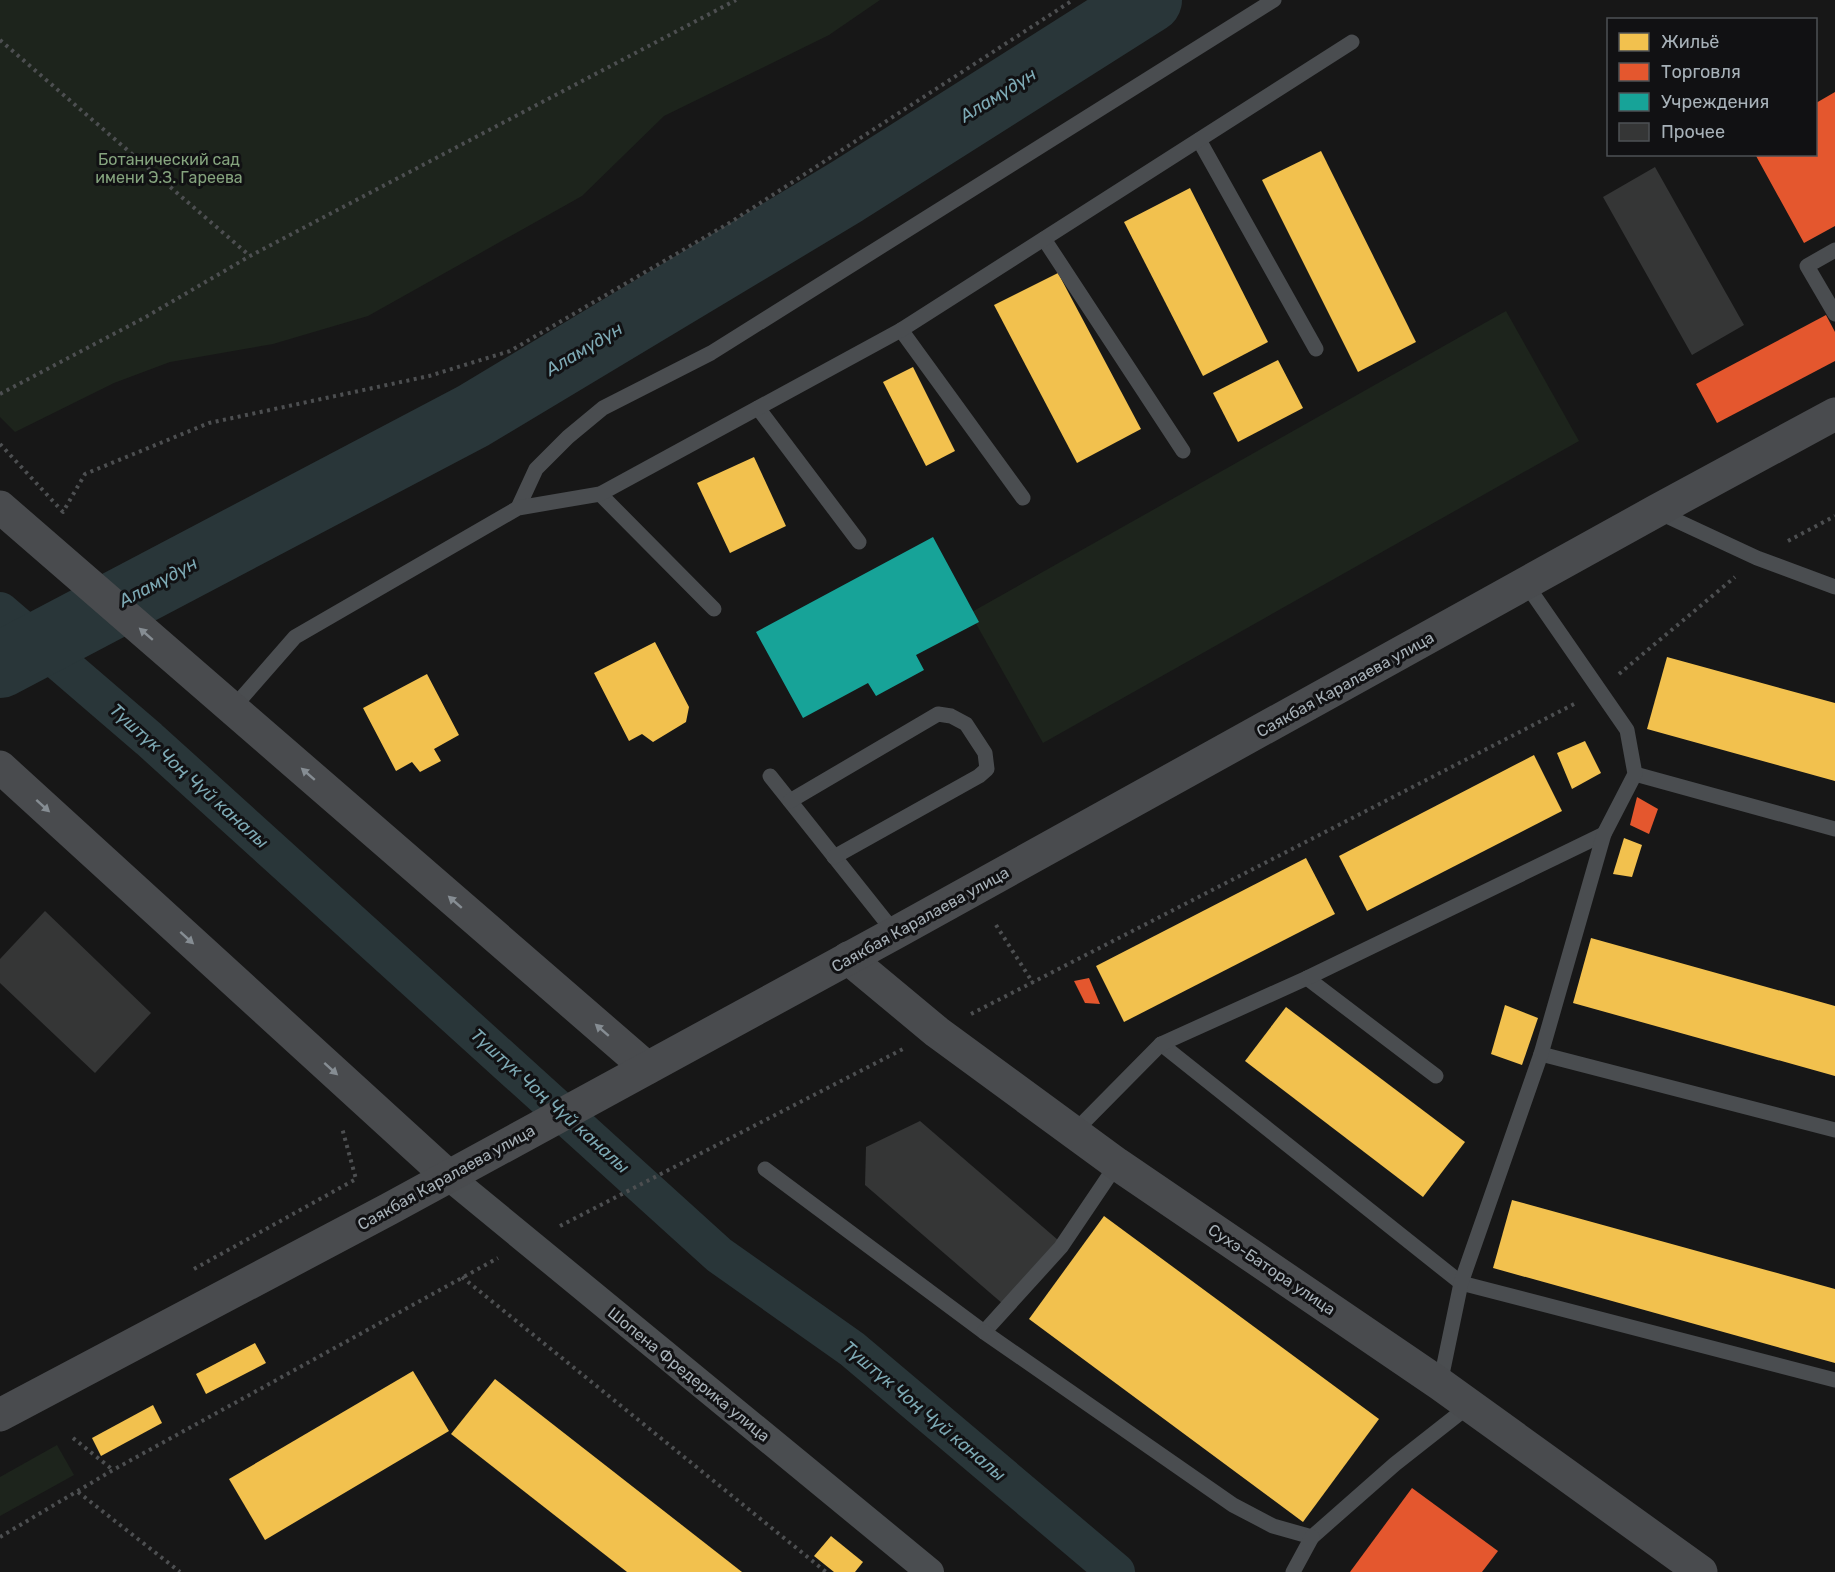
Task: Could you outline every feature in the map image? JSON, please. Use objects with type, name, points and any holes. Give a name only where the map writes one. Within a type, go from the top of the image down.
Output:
[{"type":"main road","name":"Саякбая Каралаева улица","points":[[0,1415],[448,1176],[895,933],[1835,414]]},
{"type":"main road","points":[[8,513],[646,1068]]},
{"type":"main road","points":[[3,774],[448,1176]]},
{"type":"main road","name":"Сухэ-Батора улица","points":[[848,958],[937,1032],[1118,1164],[1440,1384],[1701,1572]]},
{"type":"street","name":"Шопена Фредерика улица","points":[[448,1176],[930,1572]]},
{"type":"lane","points":[[518,508],[536,469],[568,437],[603,408],[711,353],[1274,0]]},
{"type":"lane","points":[[232,709],[295,637],[518,508],[600,494],[902,330],[1352,42]]},
{"type":"lane","points":[[1199,140],[1316,349]]},
{"type":"lane","points":[[1044,239],[1183,451]]},
{"type":"lane","points":[[1835,250],[1807,266],[1835,314]]},
{"type":"lane","points":[[902,330],[1023,498]]},
{"type":"lane","points":[[758,408],[859,542]]},
{"type":"lane","points":[[600,494],[714,609]]},
{"type":"lane","points":[[1656,511],[1757,558],[1835,587]]},
{"type":"lane","points":[[1440,1384],[1461,1283],[1541,1054],[1604,834],[1635,774],[1627,730],[1526,584]]},
{"type":"lane","points":[[790,801],[938,714],[951,716],[966,724],[985,753],[987,769],[980,776],[834,857]]},
{"type":"lane","points":[[1635,774],[1835,829]]},
{"type":"lane","points":[[770,776],[895,933]]},
{"type":"lane","points":[[1075,1131],[1161,1044],[1307,978],[1604,834]]},
{"type":"lane","points":[[1307,978],[1436,1076]]},
{"type":"lane","points":[[1161,1044],[1461,1283],[1835,1380]]},
{"type":"lane","points":[[1541,1054],[1835,1130]]},
{"type":"lane","points":[[984,1332],[1061,1247],[1118,1164]]},
{"type":"lane","points":[[765,1169],[984,1332],[1233,1505],[1273,1526],[1312,1537]]},
{"type":"lane","points":[[1293,1572],[1312,1537],[1395,1464],[1470,1405]]},
{"type":"path","points":[[0,394],[144,318],[250,256],[736,0]]},
{"type":"path","points":[[0,444],[63,512],[85,474],[209,423],[429,376],[510,351],[731,222],[1073,0]]},
{"type":"path","points":[[0,40],[250,256]]},
{"type":"path","points":[[529,1242],[1600,690],[1757,558],[1835,516]]},
{"type":"path","points":[[996,925],[1033,983]]},
{"type":"path","points":[[0,1538],[113,1470],[462,1277],[826,1572]]},
{"type":"path","points":[[73,1438],[113,1470]]},
{"type":"path","points":[[78,1492],[180,1572]]},
{"type":"green space","name":"Ботанический сад имени Э.З. Гареева","points":[[0,0],[880,0],[829,35],[664,116],[582,196],[368,316],[273,344],[170,362],[114,383],[15,432],[0,417]]},
{"type":"green space","points":[[1506,311],[1579,441],[1043,743],[970,613]]},
{"type":"green space","points":[[57,1445],[74,1475],[0,1516],[0,1477]]},
{"type":"building: Жильё","points":[[1321,151],[1416,342],[1358,372],[1262,180]]},
{"type":"building: Жильё","points":[[1190,188],[1268,342],[1203,376],[1124,222]]},
{"type":"building: Жильё","points":[[1058,273],[1141,429],[1077,463],[994,305]]},
{"type":"building: Жильё","points":[[1278,360],[1303,408],[1238,442],[1213,393]]},
{"type":"building: Жильё","points":[[913,367],[955,451],[926,466],[883,382]]},
{"type":"building: Жильё","points":[[754,457],[786,526],[730,553],[697,483]]},
{"type":"building: Жильё","points":[[655,642],[689,707],[686,722],[653,742],[642,734],[629,741],[594,673]]},
{"type":"building: Жильё","points":[[1667,657],[1835,703],[1835,781],[1647,729]]},
{"type":"building: Жильё","points":[[427,674],[459,735],[434,749],[441,761],[420,772],[412,762],[396,771],[363,708]]},
{"type":"building: Жильё","points":[[1585,741],[1601,773],[1572,789],[1557,753]]},
{"type":"building: Жильё","points":[[1534,755],[1562,811],[1367,911],[1339,856]]},
{"type":"building: Жильё","points":[[1624,838],[1642,845],[1632,877],[1613,874]]},
{"type":"building: Жильё","points":[[1306,858],[1335,914],[1124,1022],[1096,966]]},
{"type":"building: Жильё","points":[[1591,938],[1835,1006],[1835,1076],[1573,1003]]},
{"type":"building: Жильё","points":[[1505,1005],[1538,1018],[1522,1065],[1491,1054]]},
{"type":"building: Жильё","points":[[1286,1007],[1465,1142],[1423,1197],[1245,1061]]},
{"type":"building: Жильё","points":[[1512,1200],[1835,1289],[1835,1363],[1493,1268]]},
{"type":"building: Жильё","points":[[1104,1216],[1379,1419],[1303,1522],[1029,1319]]},
{"type":"building: Жильё","points":[[255,1343],[266,1363],[206,1394],[196,1374]]},
{"type":"building: Жильё","points":[[413,1371],[449,1431],[265,1540],[229,1479]]},
{"type":"building: Жильё","points":[[495,1379],[742,1572],[627,1572],[451,1434]]},
{"type":"building: Жильё","points":[[153,1405],[162,1423],[101,1456],[92,1438]]},
{"type":"building: Жильё","points":[[831,1536],[863,1562],[855,1572],[834,1572],[814,1556]]},
{"type":"building: Торговля","points":[[1835,92],[1835,226],[1804,243],[1756,156],[1817,156],[1817,102]]},
{"type":"building: Торговля","points":[[1826,315],[1835,332],[1835,361],[1717,423],[1696,384]]},
{"type":"building: Торговля","points":[[1637,797],[1658,809],[1649,834],[1630,825]]},
{"type":"building: Торговля","points":[[1089,978],[1100,1004],[1085,1003],[1074,981]]},
{"type":"building: Торговля","points":[[1412,1488],[1498,1551],[1482,1572],[1350,1572]]},
{"type":"building: Учреждения","points":[[933,537],[979,622],[916,655],[924,670],[876,696],[868,683],[803,718],[756,632]]},
{"type":"building: Прочее","points":[[1655,167],[1744,325],[1692,355],[1603,197]]},
{"type":"building: Прочее","points":[[45,911],[151,1013],[95,1073],[0,983],[0,959]]},
{"type":"building: Прочее","points":[[920,1121],[1058,1240],[1003,1304],[865,1185],[866,1147]]},
{"type":"waterway","name":"Аламүдүн","points":[[0,665],[473,416],[846,192],[1149,0]]},
{"type":"waterway","name":"Түштүк Чоң Чүй каналы","points":[[0,611],[149,739],[719,1255],[852,1349],[1116,1572]]}]
